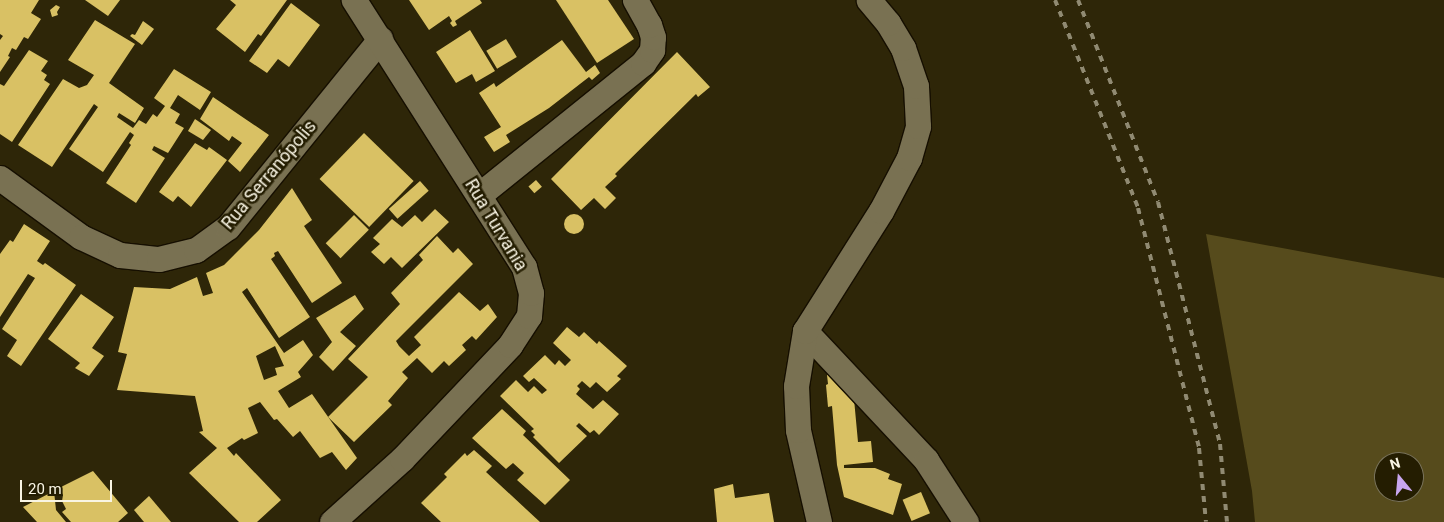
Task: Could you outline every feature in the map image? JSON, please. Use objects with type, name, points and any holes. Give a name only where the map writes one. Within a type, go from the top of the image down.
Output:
[{"type":"street","name":"Rua Turvania","points":[[332,522],[402,459],[510,345],[529,316],[531,293],[524,268],[480,195],[354,0]]},
{"type":"street","points":[[480,195],[643,63],[652,50],[652,37],[649,26],[635,0]]},
{"type":"street","points":[[819,522],[798,430],[796,386],[805,331],[881,211],[909,158],[918,126],[916,86],[903,48],[888,23],[869,0]]},
{"type":"street","name":"Rua Serranópolis","points":[[0,178],[82,237],[120,256],[159,259],[196,250],[228,228],[380,40]]},
{"type":"street","points":[[805,331],[926,460],[966,522]]},
{"type":"shaded area","points":[[1206,234],[1444,278],[1444,522],[1255,522],[1252,491]]},
{"type":"building","points":[[0,0],[39,0],[31,13],[41,19],[28,39],[24,37],[16,50],[12,48],[8,56],[10,57],[0,72],[0,40],[3,36],[0,34]]},
{"type":"building","points":[[85,0],[120,0],[108,16]]},
{"type":"building","points":[[230,0],[287,0],[261,36],[258,34],[245,52],[216,29],[236,5]]},
{"type":"building","points":[[409,0],[480,0],[482,3],[455,21],[457,25],[453,27],[449,16],[429,30]]},
{"type":"building","points":[[556,0],[608,0],[634,39],[597,63]]},
{"type":"building","points":[[291,3],[320,25],[289,67],[278,59],[267,73],[249,61]]},
{"type":"building","points":[[56,5],[60,7],[57,12],[58,15],[52,17],[50,10]]},
{"type":"building","points":[[95,20],[135,44],[109,83],[144,108],[135,123],[119,113],[117,117],[133,128],[139,120],[146,124],[153,114],[157,117],[165,106],[154,98],[174,69],[211,92],[200,110],[178,95],[170,108],[180,114],[175,123],[184,128],[168,153],[154,146],[152,150],[165,158],[136,203],[106,183],[131,145],[129,143],[134,135],[130,132],[103,172],[69,149],[98,107],[94,104],[52,167],[18,145],[63,79],[79,88],[87,85],[94,75],[68,60]]},
{"type":"building","points":[[143,21],[154,29],[142,45],[130,36],[132,34],[135,35]]},
{"type":"building","points":[[470,30],[495,71],[476,82],[472,74],[456,83],[436,52]]},
{"type":"building","points":[[506,39],[517,57],[497,69],[486,51]]},
{"type":"building","points":[[562,40],[586,72],[595,65],[600,73],[592,80],[589,77],[549,108],[506,135],[510,142],[494,152],[484,137],[501,127],[479,93],[494,83],[496,87]]},
{"type":"building","points":[[29,50],[48,61],[41,71],[47,75],[44,80],[50,84],[12,142],[0,134],[0,84],[4,86]]},
{"type":"building","points":[[677,52],[710,87],[698,97],[696,94],[615,174],[617,176],[605,187],[616,198],[605,209],[594,198],[581,210],[551,179]]},
{"type":"building","points":[[213,97],[269,135],[240,172],[228,161],[242,143],[232,136],[229,141],[200,119]]},
{"type":"building","points":[[195,119],[211,130],[203,140],[188,131]]},
{"type":"building","points":[[364,133],[414,181],[369,227],[320,179]]},
{"type":"building","points":[[195,143],[207,150],[209,147],[227,160],[191,207],[178,196],[173,202],[159,192]]},
{"type":"building","points":[[536,180],[542,187],[534,193],[528,187]]},
{"type":"building","points":[[420,181],[429,191],[397,219],[389,209]]},
{"type":"building","points":[[292,188],[312,220],[304,226],[342,283],[312,303],[278,251],[274,253],[275,256],[271,259],[310,317],[279,338],[247,288],[242,292],[284,353],[303,340],[313,355],[298,372],[301,377],[278,391],[289,408],[312,394],[357,458],[346,470],[332,452],[320,458],[300,431],[293,437],[277,419],[274,420],[260,402],[248,408],[258,433],[244,440],[242,438],[227,448],[234,456],[236,453],[281,500],[257,522],[239,522],[189,473],[217,448],[199,432],[203,431],[195,396],[117,390],[127,354],[118,352],[134,287],[170,289],[197,277],[203,296],[213,293],[206,273],[224,265],[259,230]],"holes":[[[275,346],[284,366],[275,368],[277,375],[264,380],[256,356]]]},
{"type":"building","points":[[435,209],[449,222],[402,268],[391,257],[384,264],[371,252],[380,244],[373,238],[392,219],[402,227],[415,215],[422,222]]},
{"type":"building","points":[[574,214],[581,217],[584,224],[581,231],[574,234],[567,231],[564,224],[567,217]]},
{"type":"building","points":[[354,215],[369,230],[341,258],[326,243]]},
{"type":"building","points":[[24,224],[50,241],[37,261],[43,265],[45,263],[76,285],[21,366],[7,356],[17,340],[2,329],[35,278],[28,274],[0,317],[0,254],[10,240],[13,242]]},
{"type":"building","points":[[437,236],[453,253],[458,248],[473,264],[396,341],[399,346],[409,356],[421,345],[414,337],[459,292],[480,311],[488,304],[497,317],[476,340],[472,336],[462,345],[466,350],[449,366],[444,361],[432,373],[417,358],[402,372],[408,378],[388,401],[392,405],[354,442],[328,417],[368,377],[348,359],[400,304],[391,293],[423,260],[419,255]]},
{"type":"building","points":[[81,294],[114,317],[92,348],[104,356],[89,376],[75,368],[80,363],[48,339]]},
{"type":"building","points":[[355,295],[364,309],[340,332],[356,346],[333,371],[319,357],[332,342],[316,318]]},
{"type":"building","points":[[567,327],[579,337],[584,332],[597,344],[599,341],[627,366],[617,376],[621,379],[607,392],[596,382],[590,388],[582,381],[577,386],[580,389],[576,394],[593,409],[603,400],[619,414],[599,435],[594,430],[590,433],[579,423],[576,426],[587,436],[559,463],[533,437],[535,435],[531,431],[534,429],[500,396],[516,380],[528,392],[534,386],[542,394],[547,390],[534,378],[529,382],[523,376],[545,355],[555,365],[559,360],[565,366],[571,360],[553,343]]},
{"type":"building","points":[[829,374],[854,399],[858,442],[871,441],[873,462],[844,465],[844,468],[875,468],[890,474],[888,479],[902,484],[893,515],[844,497],[837,465],[832,406],[828,407],[826,385],[828,384],[827,375]]},
{"type":"building","points":[[502,409],[526,431],[523,435],[570,480],[545,505],[517,480],[524,473],[513,463],[506,469],[472,438]]},
{"type":"building","points":[[474,450],[492,466],[486,472],[540,522],[441,522],[421,503],[447,477],[444,474],[465,453],[467,456]]},
{"type":"building","points":[[93,471],[128,513],[118,522],[71,522],[62,512],[66,509],[62,501],[63,495],[59,488]]},
{"type":"building","points":[[733,484],[735,498],[769,493],[774,522],[717,522],[714,489]]},
{"type":"building","points":[[54,491],[56,510],[66,522],[37,522],[23,507]]},
{"type":"building","points":[[921,492],[930,513],[912,521],[903,500]]},
{"type":"building","points":[[149,496],[171,522],[144,522],[134,510]]},
{"type":"railway","points":[[1055,0],[1138,208],[1199,448],[1206,522]]},
{"type":"railway","points":[[1078,0],[1158,202],[1220,444],[1227,522]]}]
